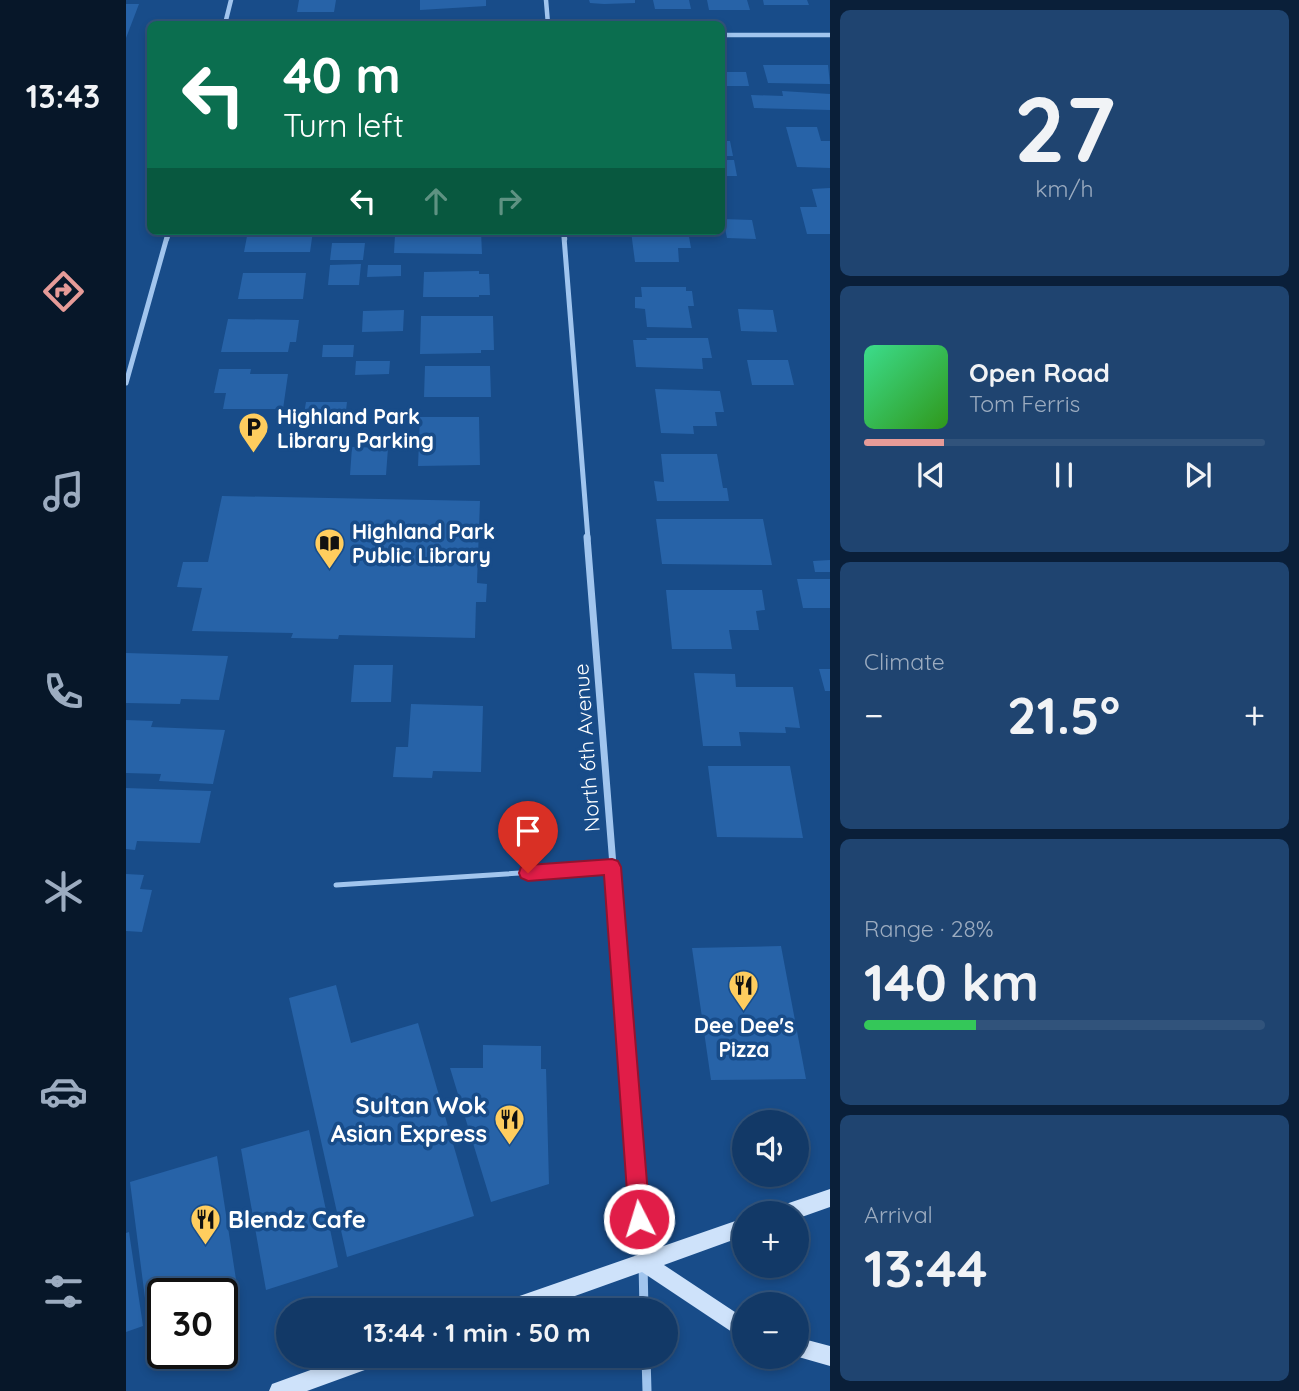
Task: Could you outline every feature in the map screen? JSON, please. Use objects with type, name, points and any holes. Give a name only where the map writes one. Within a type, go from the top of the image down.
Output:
[{"type":"main road","points":[[809,1205],[830,1198]]},
{"type":"main road","points":[[542,1298],[732,1231]]},
{"type":"main road","points":[[643,1262],[732,1322]]},
{"type":"main road","points":[[809,1351],[830,1356]]},
{"type":"main road","points":[[279,1391],[343,1368]]},
{"type":"street","points":[[226,21],[231,0]]},
{"type":"street","points":[[546,0],[548,21]]},
{"type":"street","points":[[725,35],[830,35]]},
{"type":"street","points":[[126,383],[168,235]]},
{"type":"street","name":"North 6th Avenue","points":[[564,235],[644,1298]]},
{"type":"street","points":[[646,1368],[647,1391]]},
{"type":"lane","points":[[336,885],[612,867]]},
{"type":"building","points":[[299,0],[336,0],[334,12],[297,12]]},
{"type":"building","points":[[420,0],[486,0],[486,6],[420,10]]},
{"type":"building","points":[[589,0],[635,0],[635,3],[604,4],[590,3]]},
{"type":"building","points":[[653,0],[689,0],[691,9],[655,9]]},
{"type":"building","points":[[707,0],[747,0],[750,10],[709,10]]},
{"type":"building","points":[[763,0],[807,0],[809,5],[764,5]]},
{"type":"building","points":[[126,4],[139,4],[126,38]]},
{"type":"building","points":[[763,65],[828,65],[830,84],[768,83]]},
{"type":"building","points":[[725,72],[746,72],[749,86],[725,86]]},
{"type":"building","points":[[782,91],[830,94],[830,110],[754,108],[751,95],[783,96]]},
{"type":"building","points":[[786,127],[817,127],[821,141],[830,141],[830,168],[797,167]]},
{"type":"building","points":[[725,141],[730,141],[733,156],[725,156]]},
{"type":"building","points":[[725,160],[734,160],[737,176],[725,176]]},
{"type":"building","points":[[830,188],[830,234],[807,234],[800,207],[817,207],[812,189]]},
{"type":"building","points":[[725,219],[752,220],[756,239],[727,238]]},
{"type":"building","points":[[247,235],[312,235],[310,252],[244,252]]},
{"type":"building","points":[[395,235],[481,235],[482,254],[394,253]]},
{"type":"building","points":[[632,235],[689,235],[691,248],[678,248],[679,262],[635,262]]},
{"type":"building","points":[[332,243],[365,243],[363,260],[330,260]]},
{"type":"building","points":[[361,264],[359,285],[328,285],[330,265]]},
{"type":"building","points":[[368,265],[401,265],[401,276],[367,277]]},
{"type":"building","points":[[479,271],[479,274],[489,274],[490,295],[423,297],[424,272]]},
{"type":"building","points":[[243,273],[306,273],[303,299],[238,299]]},
{"type":"building","points":[[641,287],[686,287],[686,291],[692,291],[694,306],[688,306],[692,328],[647,327],[645,309],[635,308],[635,297],[642,297]]},
{"type":"building","points":[[738,309],[773,310],[777,332],[741,331]]},
{"type":"building","points":[[404,310],[403,331],[362,332],[363,311]]},
{"type":"building","points":[[421,316],[493,316],[494,350],[481,350],[481,353],[420,354]]},
{"type":"building","points":[[228,319],[299,320],[296,342],[290,342],[288,352],[221,352]]},
{"type":"building","points":[[646,338],[708,338],[712,358],[702,358],[703,369],[636,367],[633,340],[647,340]]},
{"type":"building","points":[[323,345],[354,345],[353,357],[322,357]]},
{"type":"building","points":[[747,360],[788,360],[794,385],[752,385]]},
{"type":"building","points":[[356,361],[390,361],[389,374],[355,375]]},
{"type":"building","points":[[425,366],[490,366],[491,397],[424,397]]},
{"type":"building","points":[[219,369],[251,369],[250,374],[288,374],[283,409],[223,409],[226,393],[214,393]]},
{"type":"building","points":[[655,389],[720,391],[724,412],[715,412],[717,426],[693,426],[694,434],[661,433]]},
{"type":"building","points":[[306,402],[347,402],[345,419],[303,420]]},
{"type":"building","points":[[420,417],[479,417],[480,465],[418,466]]},
{"type":"building","points":[[352,447],[388,448],[386,475],[350,475]]},
{"type":"building","points":[[661,454],[717,454],[723,488],[727,488],[729,501],[657,501],[654,481],[664,482]]},
{"type":"building","name":"Highland Park Public Library","points":[[222,496],[480,501],[477,583],[487,584],[486,602],[476,602],[475,638],[339,635],[338,639],[291,638],[293,633],[192,631],[202,588],[177,587],[183,562],[208,562]]},
{"type":"building","points":[[656,519],[763,519],[772,565],[662,564]]},
{"type":"building","points":[[830,560],[830,572],[815,572],[813,561]]},
{"type":"building","points":[[797,579],[830,579],[830,608],[803,608]]},
{"type":"building","points":[[666,590],[762,590],[765,610],[756,611],[759,630],[729,630],[732,649],[672,649]]},
{"type":"building","points":[[126,653],[228,656],[219,700],[181,699],[180,704],[126,703]]},
{"type":"building","points":[[354,665],[393,665],[391,702],[351,702]]},
{"type":"building","points":[[819,669],[830,669],[830,691],[825,691]]},
{"type":"building","points":[[694,673],[735,674],[736,687],[793,687],[800,728],[785,727],[786,733],[739,732],[741,746],[703,746]]},
{"type":"building","points":[[411,704],[483,706],[481,772],[433,771],[432,778],[393,777],[396,747],[408,747]]},
{"type":"building","points":[[126,720],[153,721],[151,727],[225,730],[213,784],[159,781],[161,774],[126,773]]},
{"type":"building","points":[[708,766],[790,766],[803,838],[717,837]]},
{"type":"building","points":[[126,788],[211,791],[200,843],[137,841],[135,850],[126,849]]},
{"type":"building","points":[[126,874],[144,875],[140,889],[152,890],[142,932],[126,931]]},
{"type":"building","points":[[781,946],[806,1079],[711,1080],[692,948]]},
{"type":"building","points":[[336,985],[351,1043],[418,1023],[474,1216],[347,1257],[289,998]]},
{"type":"building","points":[[483,1045],[541,1046],[541,1069],[546,1069],[549,1184],[491,1202],[450,1068],[483,1068]]},
{"type":"building","points":[[309,1130],[338,1267],[266,1290],[241,1149]]},
{"type":"building","points":[[217,1156],[236,1278],[147,1278],[147,1314],[130,1182]]},
{"type":"building","points":[[129,1232],[143,1326],[126,1332],[126,1233]]},
{"type":"place","name":"Highland Park Library Parking","points":[[254,455]]},
{"type":"place","name":"Highland Park Public Library","points":[[329,570]]},
{"type":"place","name":"Dee Dee's Pizza","points":[[744,1012]]},
{"type":"place","name":"Sultan Wok Asian Express","points":[[510,1146]]},
{"type":"place","name":"Blendz Cafe","points":[[205,1246]]},
{"type":"route","points":[[528,873],[612,867],[639,1219]]}]
